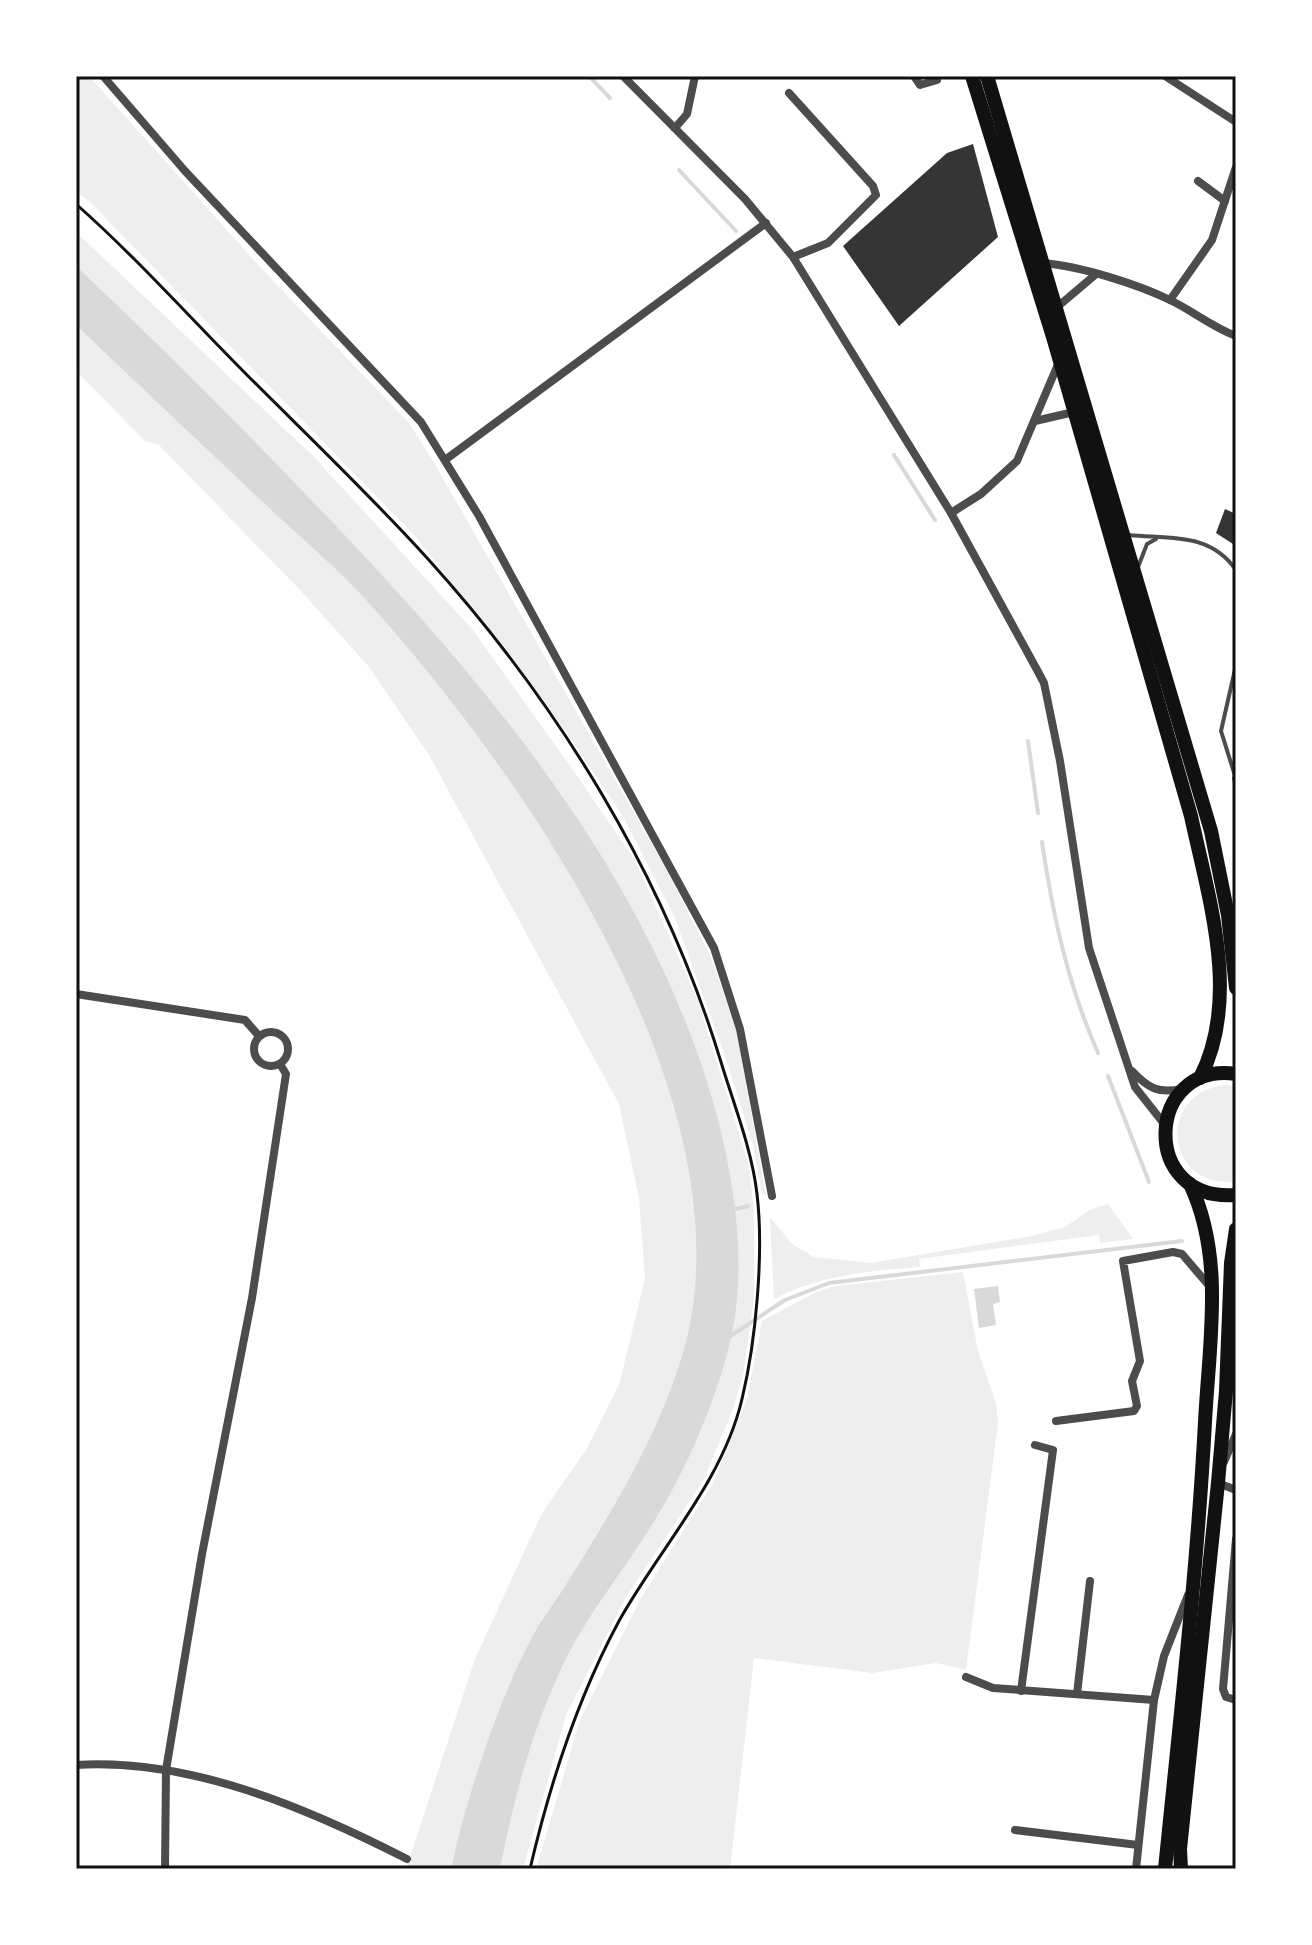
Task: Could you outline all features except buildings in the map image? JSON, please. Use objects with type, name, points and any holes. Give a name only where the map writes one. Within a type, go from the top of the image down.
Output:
[{"type":"main road","points":[[972,76],[1060,361],[1169,734],[1205,884],[1221,1002],[1217,1041],[1200,1078]]},
{"type":"main road","points":[[987,76],[1211,831],[1228,915],[1236,988]]},
{"type":"main road","points":[[1165,1869],[1194,1579],[1212,1288],[1208,1231],[1190,1184],[1169,1158],[1165,1125],[1175,1099],[1184,1089],[1200,1078],[1236,1074]]},
{"type":"main road","points":[[1190,1184],[1211,1194],[1236,1195]]},
{"type":"main road","points":[[1181,1869],[1180,1849],[1218,1479],[1231,1392],[1231,1263],[1236,1229]]},
{"type":"street","points":[[103,76],[196,183],[421,422],[445,460],[514,578],[714,948],[740,1029],[772,1196]]},
{"type":"street","points":[[623,76],[766,223],[793,257],[951,513],[1044,683],[1089,948],[1135,1087],[1165,1125]]},
{"type":"street","points":[[675,128],[687,114],[695,76]]},
{"type":"street","points":[[914,76],[920,85],[937,80]]},
{"type":"street","points":[[1165,76],[1236,122]]},
{"type":"street","points":[[789,93],[873,186],[876,195],[828,243],[793,257]]},
{"type":"street","points":[[1170,300],[1212,240],[1236,170]]},
{"type":"street","points":[[1198,181],[1225,201]]},
{"type":"street","points":[[445,460],[766,223]]},
{"type":"street","points":[[1043,263],[1095,275],[1170,300],[1208,326],[1236,336]]},
{"type":"street","points":[[1056,308],[1095,275]]},
{"type":"street","points":[[951,513],[981,494],[1017,461],[1060,361]]},
{"type":"street","points":[[1035,421],[1074,412]]},
{"type":"street","points":[[76,994],[245,1020],[259,1036]]},
{"type":"street","points":[[276,1032],[286,1040],[288,1053],[280,1064],[271,1066],[258,1059],[254,1050],[259,1036],[276,1032]]},
{"type":"street","points":[[165,1869],[166,1770],[202,1554],[252,1298],[286,1074],[280,1064]]},
{"type":"street","points":[[1129,1067],[1152,1090],[1168,1092],[1184,1089]]},
{"type":"street","points":[[1056,1421],[1134,1411],[1137,1406],[1132,1381],[1133,1371],[1140,1361],[1123,1261],[1173,1252],[1182,1254],[1212,1288]]},
{"type":"street","points":[[1236,1434],[1218,1479],[1236,1490]]},
{"type":"street","points":[[1021,1691],[1053,1450],[1035,1445]]},
{"type":"street","points":[[1236,1539],[1223,1693],[1236,1700]]},
{"type":"street","points":[[1136,1869],[1154,1700],[1164,1656],[1194,1579]]},
{"type":"street","points":[[1077,1694],[1090,1581]]},
{"type":"street","points":[[966,1677],[993,1688],[1154,1700]]},
{"type":"street","points":[[76,1765],[166,1770],[231,1785],[301,1810],[407,1859]]},
{"type":"street","points":[[1015,1830],[1138,1845]]},
{"type":"lane","points":[[1123,533],[1196,540],[1212,546],[1236,570]]},
{"type":"lane","points":[[1136,577],[1140,555],[1147,544],[1158,538]]},
{"type":"lane","points":[[1236,665],[1221,731],[1236,789]]},
{"type":"path","points":[[76,204],[430,561],[532,691],[621,822],[682,949],[707,1015],[746,1144],[758,1198],[756,1309],[742,1402],[702,1489],[621,1617],[592,1678],[548,1792],[530,1869]]},
{"type":"shaded area","points":[[76,76],[89,76],[261,268],[409,423],[433,461],[664,865],[710,955],[736,1029],[766,1195],[762,1193],[752,1142],[725,1056],[674,916],[621,813],[550,709],[416,537],[88,200],[76,192]]},
{"type":"shaded area","points":[[76,232],[314,457],[472,629],[635,860],[698,1001],[749,1166],[754,1210],[754,1298],[743,1376],[732,1412],[703,1481],[626,1597],[566,1715],[523,1869],[500,1869],[519,1786],[546,1705],[577,1639],[679,1478],[700,1433],[725,1362],[737,1302],[739,1271],[731,1179],[718,1119],[689,1031],[652,947],[608,866],[557,789],[502,714],[381,574],[229,415],[76,266]]},
{"type":"shaded area","points":[[76,266],[318,507],[381,574],[502,714],[608,866],[652,947],[689,1031],[718,1119],[731,1179],[739,1271],[737,1302],[725,1362],[700,1433],[679,1478],[585,1624],[557,1679],[527,1759],[500,1869],[451,1869],[484,1750],[519,1662],[632,1473],[660,1416],[682,1356],[696,1260],[686,1158],[657,1055],[612,952],[556,852],[494,758],[367,601],[76,325]]},
{"type":"shaded area","points":[[76,325],[367,601],[494,758],[556,852],[612,952],[657,1055],[686,1158],[696,1260],[682,1356],[660,1416],[632,1473],[536,1630],[520,1662],[474,1782],[451,1869],[406,1869],[475,1659],[542,1513],[586,1450],[619,1385],[645,1279],[639,1198],[619,1104],[429,755],[369,667],[301,591],[159,445],[145,441],[76,371]]},
{"type":"shaded area","points":[[1226,1085],[1236,1087],[1236,1181],[1213,1180],[1195,1171],[1183,1157],[1178,1139],[1179,1121],[1187,1104],[1203,1092]]},
{"type":"shaded area","points":[[1108,1204],[1133,1239],[1100,1243],[1099,1235],[919,1259],[920,1267],[827,1279],[774,1299],[770,1217],[792,1244],[814,1257],[871,1263],[1032,1236],[1065,1227],[1090,1210]]},
{"type":"shaded area","points":[[963,1272],[978,1351],[996,1403],[998,1423],[966,1670],[936,1663],[872,1673],[754,1658],[730,1869],[536,1869],[580,1720],[640,1600],[713,1483],[747,1399],[762,1321],[816,1292],[835,1286]]},
{"type":"shaded area","points":[[998,1286],[1000,1302],[993,1304],[996,1325],[979,1328],[974,1289]]},
{"type":"waterway","points":[[589,76],[610,98]]},
{"type":"waterway","points":[[679,170],[736,231]]},
{"type":"waterway","points":[[894,455],[935,520]]},
{"type":"waterway","points":[[1028,741],[1038,813]]},
{"type":"waterway","points":[[1042,842],[1063,950],[1078,1002],[1098,1053]]},
{"type":"waterway","points":[[1108,1076],[1149,1182]]},
{"type":"waterway","points":[[731,1210],[748,1206]]},
{"type":"waterway","points":[[729,1337],[785,1300],[829,1283],[1182,1241]]}]
